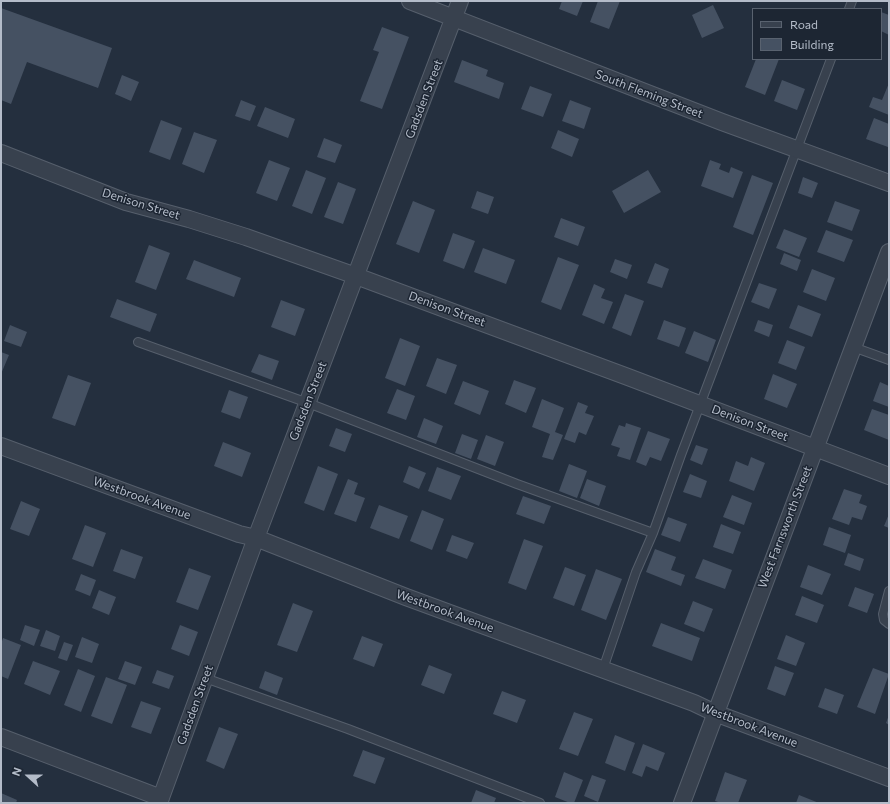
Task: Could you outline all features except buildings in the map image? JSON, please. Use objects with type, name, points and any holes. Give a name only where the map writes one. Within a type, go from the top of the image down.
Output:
[{"type":"street","name":"South Fleming Street","points":[[410,1],[722,122],[889,183]]},
{"type":"street","name":"Gadsden Street","points":[[160,800],[256,538],[460,1]]},
{"type":"street","name":"Denison Street","points":[[1,153],[126,202],[189,218],[239,234],[356,276],[889,476]]},
{"type":"street","name":"West Farnsworth Street","points":[[682,803],[889,252]]},
{"type":"street","name":"Westbrook Avenue","points":[[1,446],[239,534],[256,538],[406,597],[694,703],[715,713],[889,778]]},
{"type":"street","points":[[1,737],[160,800]]},
{"type":"lane","points":[[603,669],[636,572],[653,533],[831,60]]},
{"type":"lane","points":[[138,342],[308,403],[517,484],[653,533]]},
{"type":"lane","points":[[853,347],[889,360]]},
{"type":"lane","points":[[889,591],[883,614],[884,620],[889,624]]},
{"type":"lane","points":[[205,678],[348,729],[540,803]]}]
